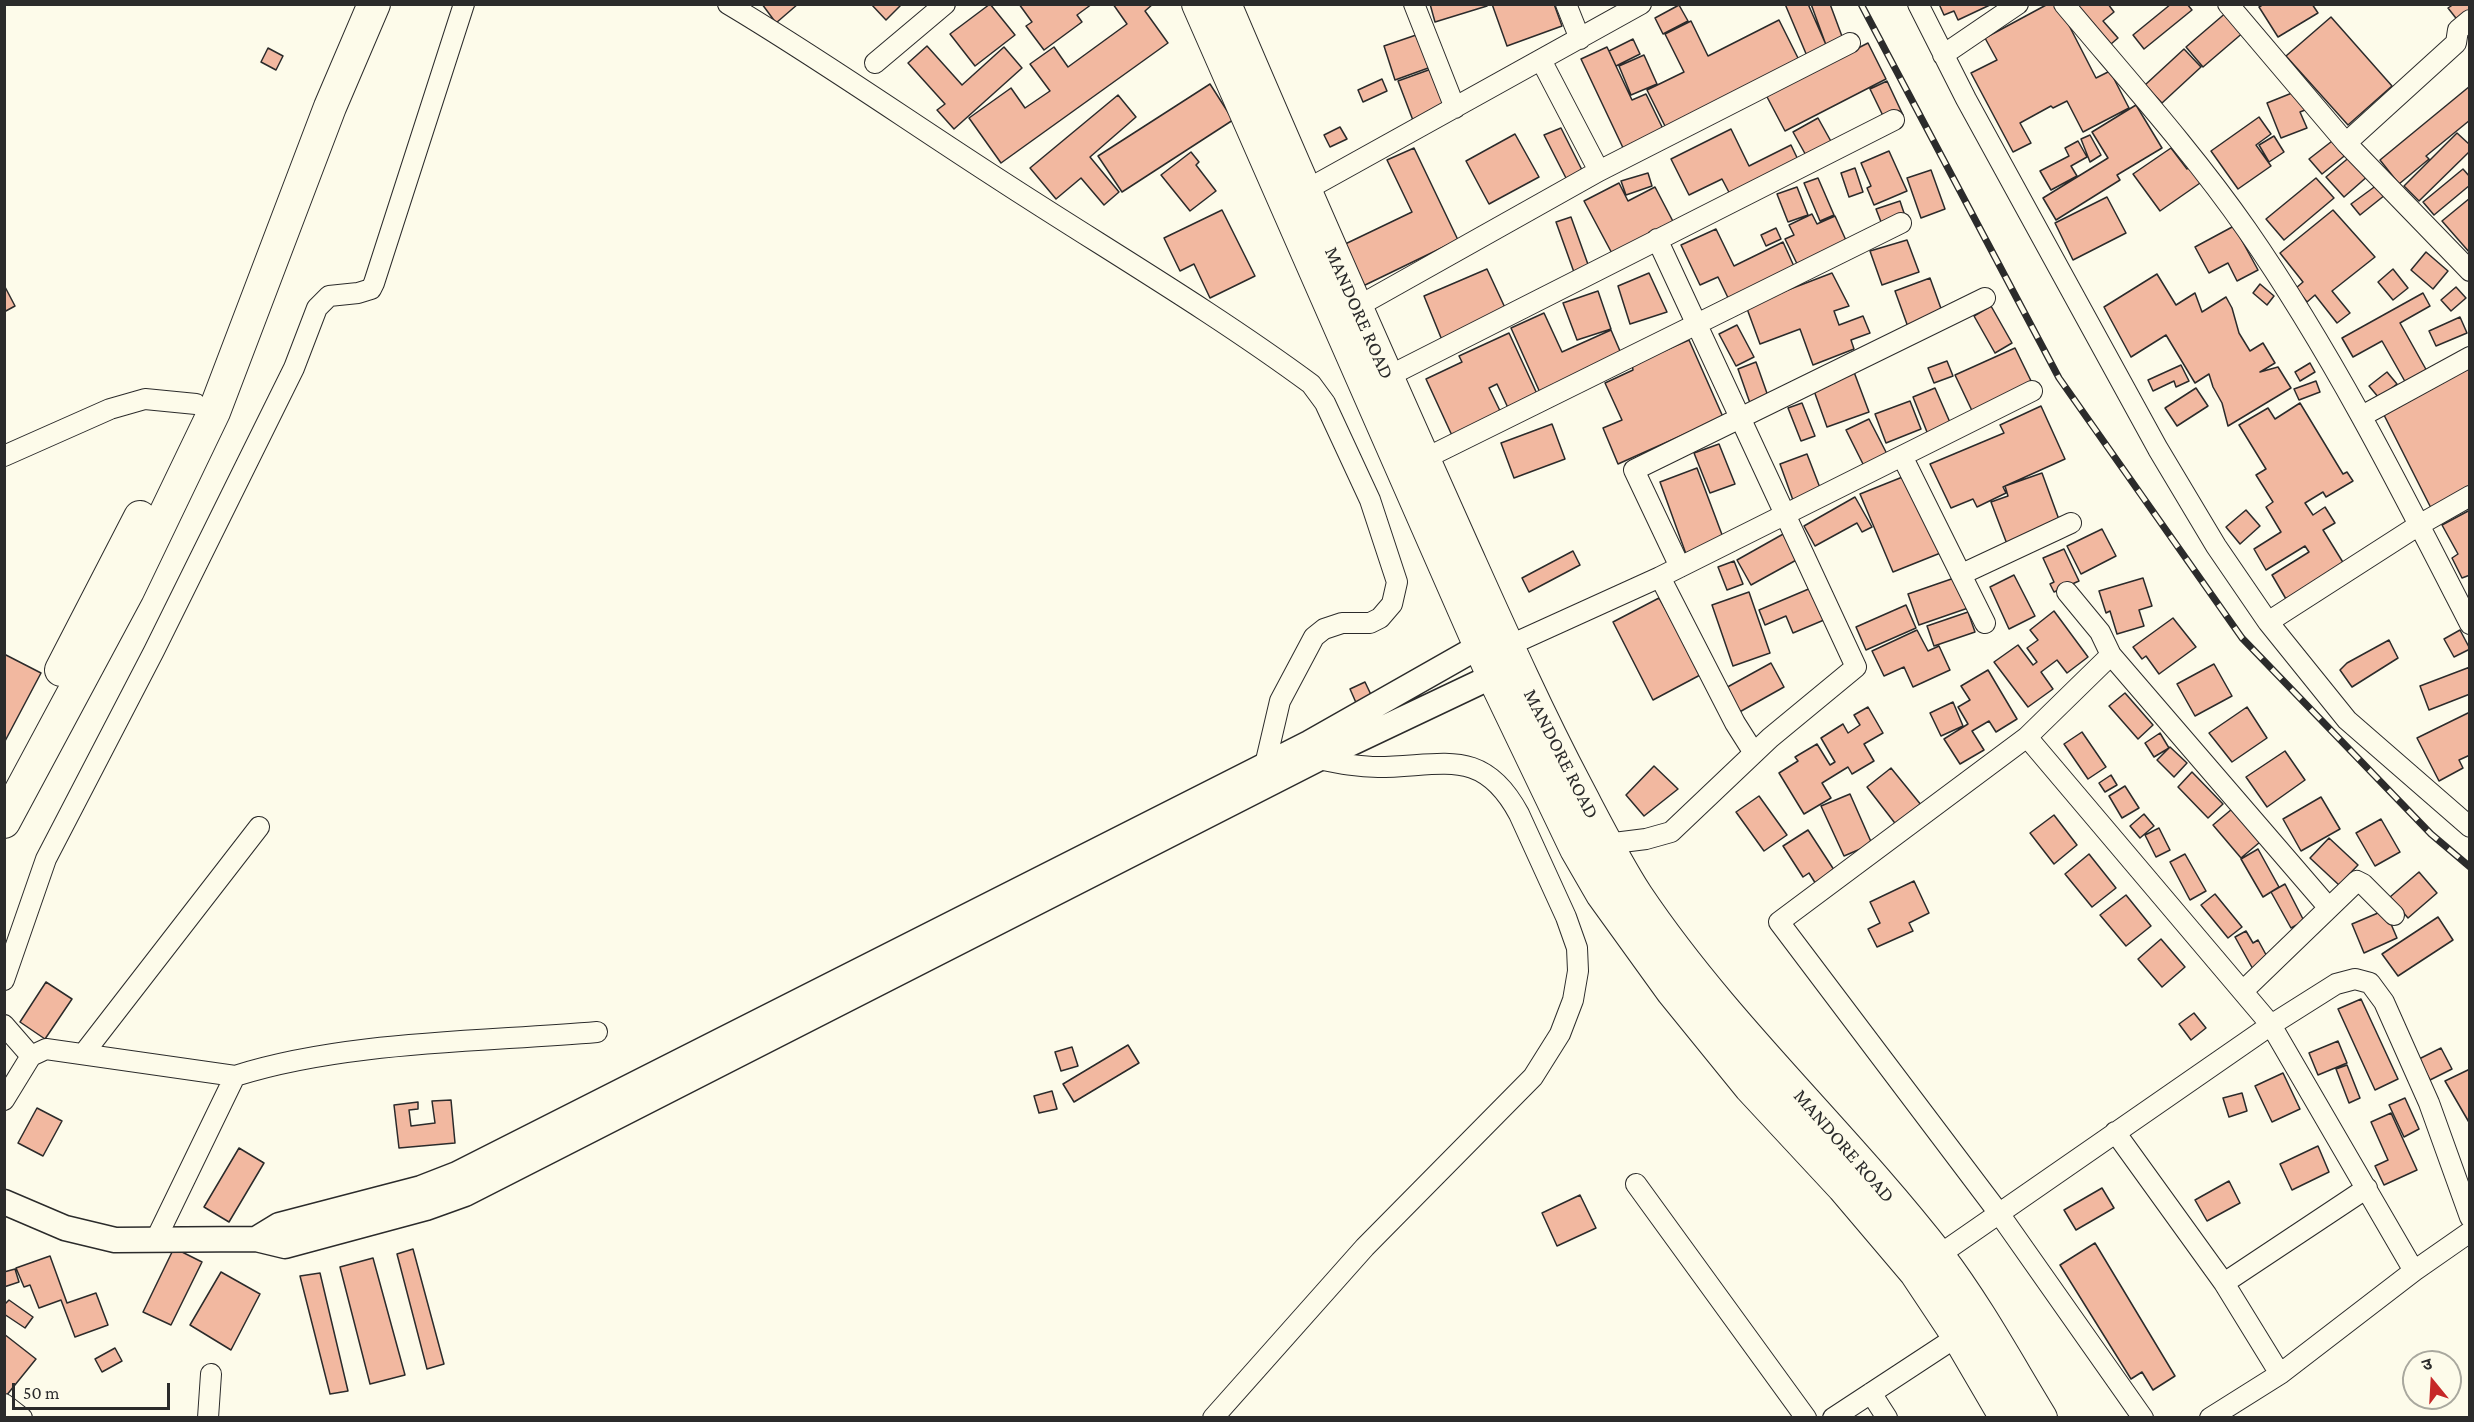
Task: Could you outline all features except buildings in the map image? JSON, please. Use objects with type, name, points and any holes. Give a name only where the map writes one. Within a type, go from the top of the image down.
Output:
[{"type":"highway","points":[[4,777],[105,585],[196,404],[310,103],[353,4]]},
{"type":"highway","points":[[4,822],[128,591],[214,412],[330,107],[374,4]]},
{"type":"highway","name":"MANDORE ROAD","points":[[1198,4],[1295,197],[1355,308],[1387,376],[1424,459],[1494,646],[1492,676],[1576,849],[1609,904],[1672,991],[1750,1087],[1843,1187],[1927,1264],[1955,1279],[2041,1418]]},
{"type":"highway","name":"MANDORE ROAD","points":[[1225,4],[1295,197],[1494,646],[1551,738],[1606,844],[1636,894],[1689,969],[1866,1168],[1927,1264],[1958,1336],[2006,1418]]},
{"type":"street","points":[[4,980],[46,859],[154,651],[294,368],[317,308],[328,296],[358,293],[371,289],[374,283],[464,4]]},
{"type":"street","points":[[728,4],[795,43],[909,121],[1192,303],[1311,384],[1326,403],[1370,500],[1397,582],[1392,604],[1380,618],[1370,623],[1342,623],[1324,629],[1314,637],[1280,701],[1265,765]]},
{"type":"street","points":[[875,63],[945,4]]},
{"type":"street","points":[[1414,4],[1455,108]]},
{"type":"street","points":[[1566,4],[1580,39]]},
{"type":"street","points":[[1295,197],[1641,4]]},
{"type":"street","points":[[1918,4],[1943,55],[2158,449],[2216,546],[2268,622],[2347,720],[2469,827]]},
{"type":"street","points":[[1943,55],[2018,4]]},
{"type":"street","points":[[2064,4],[2189,154],[2246,229],[2322,344],[2362,416],[2469,624]]},
{"type":"street","points":[[2237,7],[2346,143],[2469,271]]},
{"type":"street","points":[[2346,143],[2456,43],[2466,30]]},
{"type":"street","points":[[1355,308],[1599,171],[1850,43]]},
{"type":"street","points":[[1541,60],[1599,171]]},
{"type":"street","points":[[1387,376],[1894,120]]},
{"type":"street","points":[[1424,459],[1901,223]]},
{"type":"street","points":[[1606,844],[1647,839],[1671,832],[1754,753],[1856,667],[1657,239]]},
{"type":"street","points":[[1680,567],[1634,470],[1984,298]]},
{"type":"street","points":[[2362,416],[2469,357]]},
{"type":"street","points":[[4,1202],[65,1228],[115,1240],[256,1239],[279,1225],[421,1188],[461,1184],[1318,759],[1364,725],[1494,646],[1660,577],[2032,391]]},
{"type":"street","points":[[4,456],[110,409],[145,399],[196,404]]},
{"type":"street","points":[[1902,456],[1985,623]]},
{"type":"street","points":[[2268,622],[2419,525],[2469,496]]},
{"type":"street","points":[[1962,574],[2071,523]]},
{"type":"street","points":[[1660,577],[1735,723],[1754,753]]},
{"type":"street","points":[[2067,592],[2100,632],[2111,655],[2329,908]]},
{"type":"street","points":[[2111,655],[2027,737],[1779,922],[1998,1212],[2143,1418]]},
{"type":"street","points":[[461,1184],[1265,765],[1492,676]]},
{"type":"street","points":[[2027,737],[2271,1024],[2414,1271]]},
{"type":"street","points":[[1213,1418],[1365,1247],[1533,1077],[1560,1034],[1573,999],[1578,970],[1577,948],[1566,917],[1520,814],[1511,799],[1490,776],[1471,767],[1452,764],[1430,762],[1380,767],[1357,766],[1318,759]]},
{"type":"street","points":[[84,1053],[259,827]]},
{"type":"street","points":[[2242,991],[2357,881],[2363,884],[2394,915]]},
{"type":"street","points":[[1927,1264],[1998,1212],[2271,1024],[2336,984],[2355,979],[2370,983],[2384,1002],[2429,1103],[2469,1217]]},
{"type":"street","points":[[4,1025],[31,1056]]},
{"type":"street","points":[[4,1100],[31,1056],[46,1049],[235,1076],[280,1062],[357,1052],[597,1032]]},
{"type":"street","points":[[155,1241],[235,1076]]},
{"type":"street","points":[[2115,1132],[2224,1283],[2280,1374]]},
{"type":"street","points":[[1636,1184],[1806,1418]]},
{"type":"street","points":[[2224,1283],[2367,1188]]},
{"type":"street","points":[[2210,1418],[2280,1374],[2414,1271],[2469,1232]]},
{"type":"street","points":[[1833,1418],[1958,1336]]},
{"type":"street","points":[[208,1418],[211,1374]]},
{"type":"street","points":[[1871,1393],[1887,1418]]},
{"type":"street","points":[[4,1404],[22,1418]]},
{"type":"railway","points":[[1861,4],[2059,378],[2242,638],[2431,834],[2470,867]]}]
